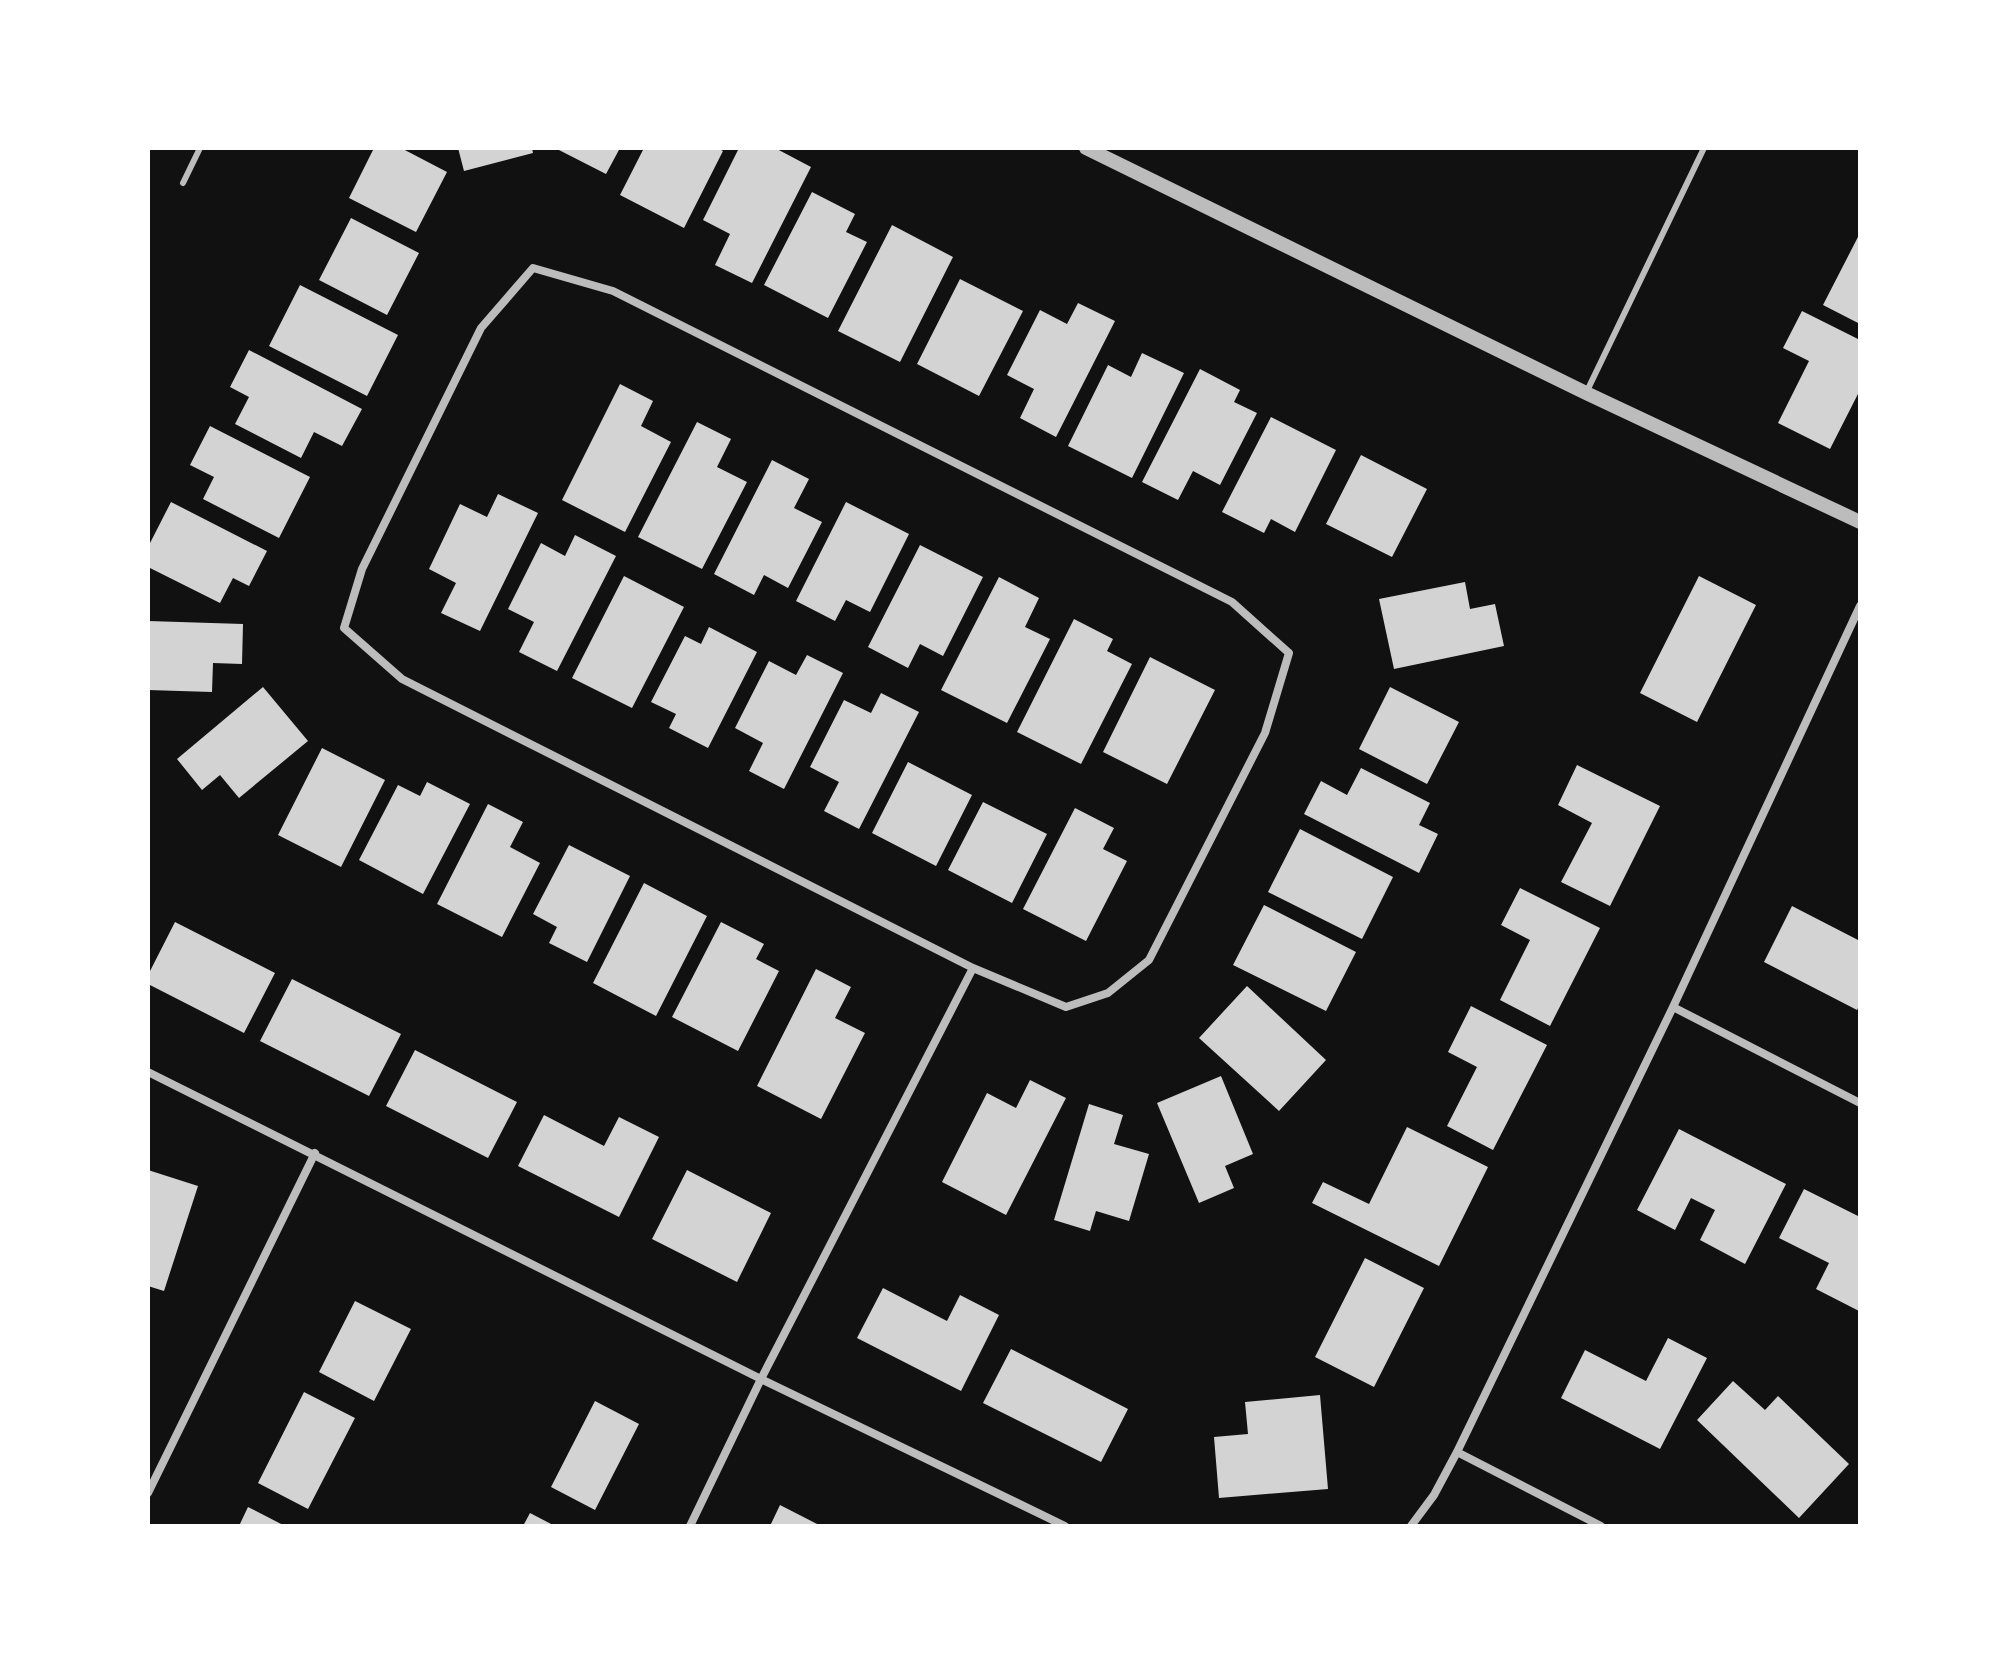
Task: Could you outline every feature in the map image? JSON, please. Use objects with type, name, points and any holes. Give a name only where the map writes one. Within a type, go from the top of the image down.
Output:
[{"type":"street","points":[[1086,148],[1586,393],[1860,522]]},
{"type":"street","points":[[533,268],[613,291],[1232,602],[1289,653],[1265,733],[1149,960],[1108,993],[1066,1007],[973,968],[402,679],[344,628],[362,569],[481,328],[533,268]]},
{"type":"street","points":[[1411,1526],[1434,1495],[1457,1452],[1673,1007],[1860,606]]},
{"type":"street","points":[[690,1526],[761,1379],[973,968]]},
{"type":"street","points":[[1673,1007],[1860,1103]]},
{"type":"street","points":[[148,1072],[761,1379],[1065,1526]]},
{"type":"street","points":[[148,1493],[315,1153]]},
{"type":"street","points":[[1457,1452],[1601,1526]]},
{"type":"lane","points":[[183,183],[200,148]]},
{"type":"lane","points":[[1586,393],[1704,148]]},
{"type":"building","points":[[374,148],[401,148],[447,172],[416,232],[349,198]]},
{"type":"building","points":[[458,148],[532,148],[533,153],[464,171]]},
{"type":"building","points":[[555,148],[620,148],[606,174]]},
{"type":"building","points":[[644,148],[717,148],[723,151],[684,228],[620,195]]},
{"type":"building","points":[[739,148],[775,148],[811,167],[752,283],[715,265],[730,234],[703,220]]},
{"type":"building","points":[[812,192],[855,214],[846,232],[867,242],[828,318],[764,285]]},
{"type":"building","points":[[351,218],[419,253],[387,315],[319,280]]},
{"type":"building","points":[[892,225],[953,257],[900,362],[838,331]]},
{"type":"building","points":[[1860,233],[1860,324],[1823,305]]},
{"type":"building","points":[[960,279],[1023,311],[979,396],[917,364]]},
{"type":"building","points":[[300,285],[398,335],[367,396],[269,346]]},
{"type":"building","points":[[1078,303],[1115,321],[1056,437],[1020,418],[1034,389],[1007,375],[1040,310],[1067,324]]},
{"type":"building","points":[[1802,311],[1860,340],[1860,390],[1830,449],[1778,423],[1809,361],[1783,348]]},
{"type":"building","points":[[249,350],[362,409],[342,446],[314,432],[301,458],[235,424],[249,397],[230,387]]},
{"type":"building","points":[[1142,353],[1184,373],[1132,478],[1068,446],[1108,365],[1131,377]]},
{"type":"building","points":[[1200,369],[1240,390],[1234,402],[1257,413],[1220,485],[1193,471],[1178,500],[1142,482]]},
{"type":"building","points":[[620,384],[653,401],[641,426],[671,442],[625,532],[562,500]]},
{"type":"building","points":[[1271,417],[1336,450],[1295,532],[1271,519],[1264,533],[1222,512]]},
{"type":"building","points":[[697,422],[731,439],[717,467],[747,482],[702,569],[638,537]]},
{"type":"building","points":[[210,426],[310,477],[279,538],[203,499],[214,477],[190,465]]},
{"type":"building","points":[[1361,455],[1427,489],[1392,557],[1326,524]]},
{"type":"building","points":[[772,460],[809,479],[794,508],[822,522],[788,588],[764,575],[754,595],[714,574]]},
{"type":"building","points":[[498,494],[538,513],[480,631],[441,613],[456,583],[429,569],[460,504],[487,517]]},
{"type":"building","points":[[171,502],[267,551],[249,586],[233,578],[220,603],[148,567],[148,547]]},
{"type":"building","points":[[846,502],[909,534],[870,612],[846,600],[835,621],[796,601]]},
{"type":"building","points":[[575,535],[616,556],[557,671],[519,652],[534,622],[508,609],[541,543],[565,556]]},
{"type":"building","points":[[920,545],[983,577],[943,656],[920,644],[908,668],[868,647]]},
{"type":"building","points":[[624,576],[684,607],[632,708],[572,678]]},
{"type":"building","points":[[1699,576],[1756,605],[1697,722],[1640,693]]},
{"type":"building","points":[[999,577],[1039,598],[1025,627],[1050,639],[1007,723],[941,690]]},
{"type":"building","points":[[1465,582],[1470,609],[1495,604],[1504,646],[1394,669],[1379,599]]},
{"type":"building","points":[[1074,619],[1113,639],[1107,651],[1132,664],[1081,764],[1017,732]]},
{"type":"building","points":[[148,621],[243,624],[242,664],[213,663],[212,692],[148,690]]},
{"type":"building","points":[[709,627],[757,652],[708,748],[669,728],[676,714],[651,702],[685,636],[701,644]]},
{"type":"building","points":[[807,655],[843,673],[784,789],[749,771],[763,743],[735,728],[769,661],[796,675]]},
{"type":"building","points":[[1150,657],[1215,690],[1167,784],[1103,752]]},
{"type":"building","points":[[263,687],[308,741],[239,798],[220,775],[202,790],[177,759]]},
{"type":"building","points":[[1390,687],[1459,722],[1427,784],[1359,749]]},
{"type":"building","points":[[881,693],[919,712],[859,829],[824,811],[839,782],[810,767],[844,700],[871,713]]},
{"type":"building","points":[[322,748],[385,780],[341,867],[278,835]]},
{"type":"building","points":[[908,762],[972,795],[936,866],[872,833]]},
{"type":"building","points":[[1577,765],[1660,806],[1610,906],[1561,882],[1592,823],[1558,805]]},
{"type":"building","points":[[1361,768],[1430,803],[1419,825],[1438,834],[1419,873],[1304,814],[1321,781],[1347,795]]},
{"type":"building","points":[[427,782],[470,804],[423,894],[359,860],[398,785],[420,796]]},
{"type":"building","points":[[983,802],[1047,834],[1012,903],[948,870]]},
{"type":"building","points":[[488,804],[523,822],[510,847],[540,863],[502,937],[437,904]]},
{"type":"building","points":[[1075,808],[1114,828],[1103,849],[1127,861],[1086,941],[1023,909]]},
{"type":"building","points":[[1300,829],[1393,877],[1362,939],[1268,892]]},
{"type":"building","points":[[569,845],[630,876],[587,962],[549,943],[557,927],[533,914]]},
{"type":"building","points":[[644,883],[707,916],[656,1016],[593,983]]},
{"type":"building","points":[[1520,888],[1600,928],[1550,1026],[1500,1000],[1530,940],[1501,925]]},
{"type":"building","points":[[1264,905],[1356,952],[1326,1011],[1233,965]]},
{"type":"building","points":[[1792,906],[1860,941],[1860,1004],[1857,1010],[1764,962]]},
{"type":"building","points":[[175,922],[275,973],[244,1033],[148,984],[148,975]]},
{"type":"building","points":[[721,922],[764,944],[756,959],[779,971],[738,1051],[672,1017]]},
{"type":"building","points":[[816,969],[851,987],[835,1018],[865,1033],[821,1119],[757,1086]]},
{"type":"building","points":[[292,979],[401,1034],[369,1096],[260,1041]]},
{"type":"building","points":[[1247,986],[1326,1060],[1279,1111],[1199,1038]]},
{"type":"building","points":[[1471,1006],[1547,1045],[1493,1150],[1447,1126],[1477,1067],[1448,1052]]},
{"type":"building","points":[[415,1050],[517,1102],[488,1158],[386,1106]]},
{"type":"building","points":[[1221,1076],[1253,1154],[1225,1166],[1234,1188],[1199,1203],[1157,1103]]},
{"type":"building","points":[[1030,1080],[1066,1098],[1006,1215],[942,1182],[987,1093],[1016,1108]]},
{"type":"building","points":[[1089,1104],[1123,1115],[1114,1144],[1149,1154],[1129,1221],[1096,1211],[1090,1231],[1054,1220]]},
{"type":"building","points":[[544,1115],[604,1146],[619,1117],[659,1137],[619,1217],[518,1166]]},
{"type":"building","points":[[1407,1127],[1488,1167],[1439,1266],[1312,1203],[1323,1182],[1369,1204]]},
{"type":"building","points":[[1679,1129],[1786,1184],[1745,1264],[1700,1240],[1715,1210],[1691,1198],[1675,1230],[1637,1210]]},
{"type":"building","points":[[148,1170],[198,1186],[164,1291],[148,1286]]},
{"type":"building","points":[[687,1170],[771,1213],[737,1282],[652,1239]]},
{"type":"building","points":[[1804,1189],[1860,1217],[1859,1311],[1816,1289],[1829,1263],[1779,1238]]},
{"type":"building","points":[[1365,1258],[1424,1288],[1374,1387],[1315,1357]]},
{"type":"building","points":[[883,1288],[947,1321],[960,1295],[999,1315],[961,1391],[857,1338]]},
{"type":"building","points":[[355,1301],[411,1329],[374,1401],[319,1372]]},
{"type":"building","points":[[1668,1338],[1707,1358],[1660,1449],[1561,1398],[1585,1350],[1646,1381]]},
{"type":"building","points":[[1011,1349],[1128,1409],[1101,1462],[983,1403]]},
{"type":"building","points":[[1733,1381],[1765,1410],[1778,1396],[1849,1464],[1799,1518],[1697,1420]]},
{"type":"building","points":[[304,1392],[355,1418],[308,1509],[258,1483]]},
{"type":"building","points":[[1320,1395],[1328,1489],[1219,1498],[1214,1437],[1248,1434],[1245,1402]]},
{"type":"building","points":[[595,1401],[639,1424],[595,1510],[551,1487]]},
{"type":"building","points":[[780,1505],[821,1526],[770,1526]]},
{"type":"building","points":[[248,1507],[285,1526],[239,1526]]},
{"type":"building","points":[[530,1513],[555,1526],[523,1526]]}]
